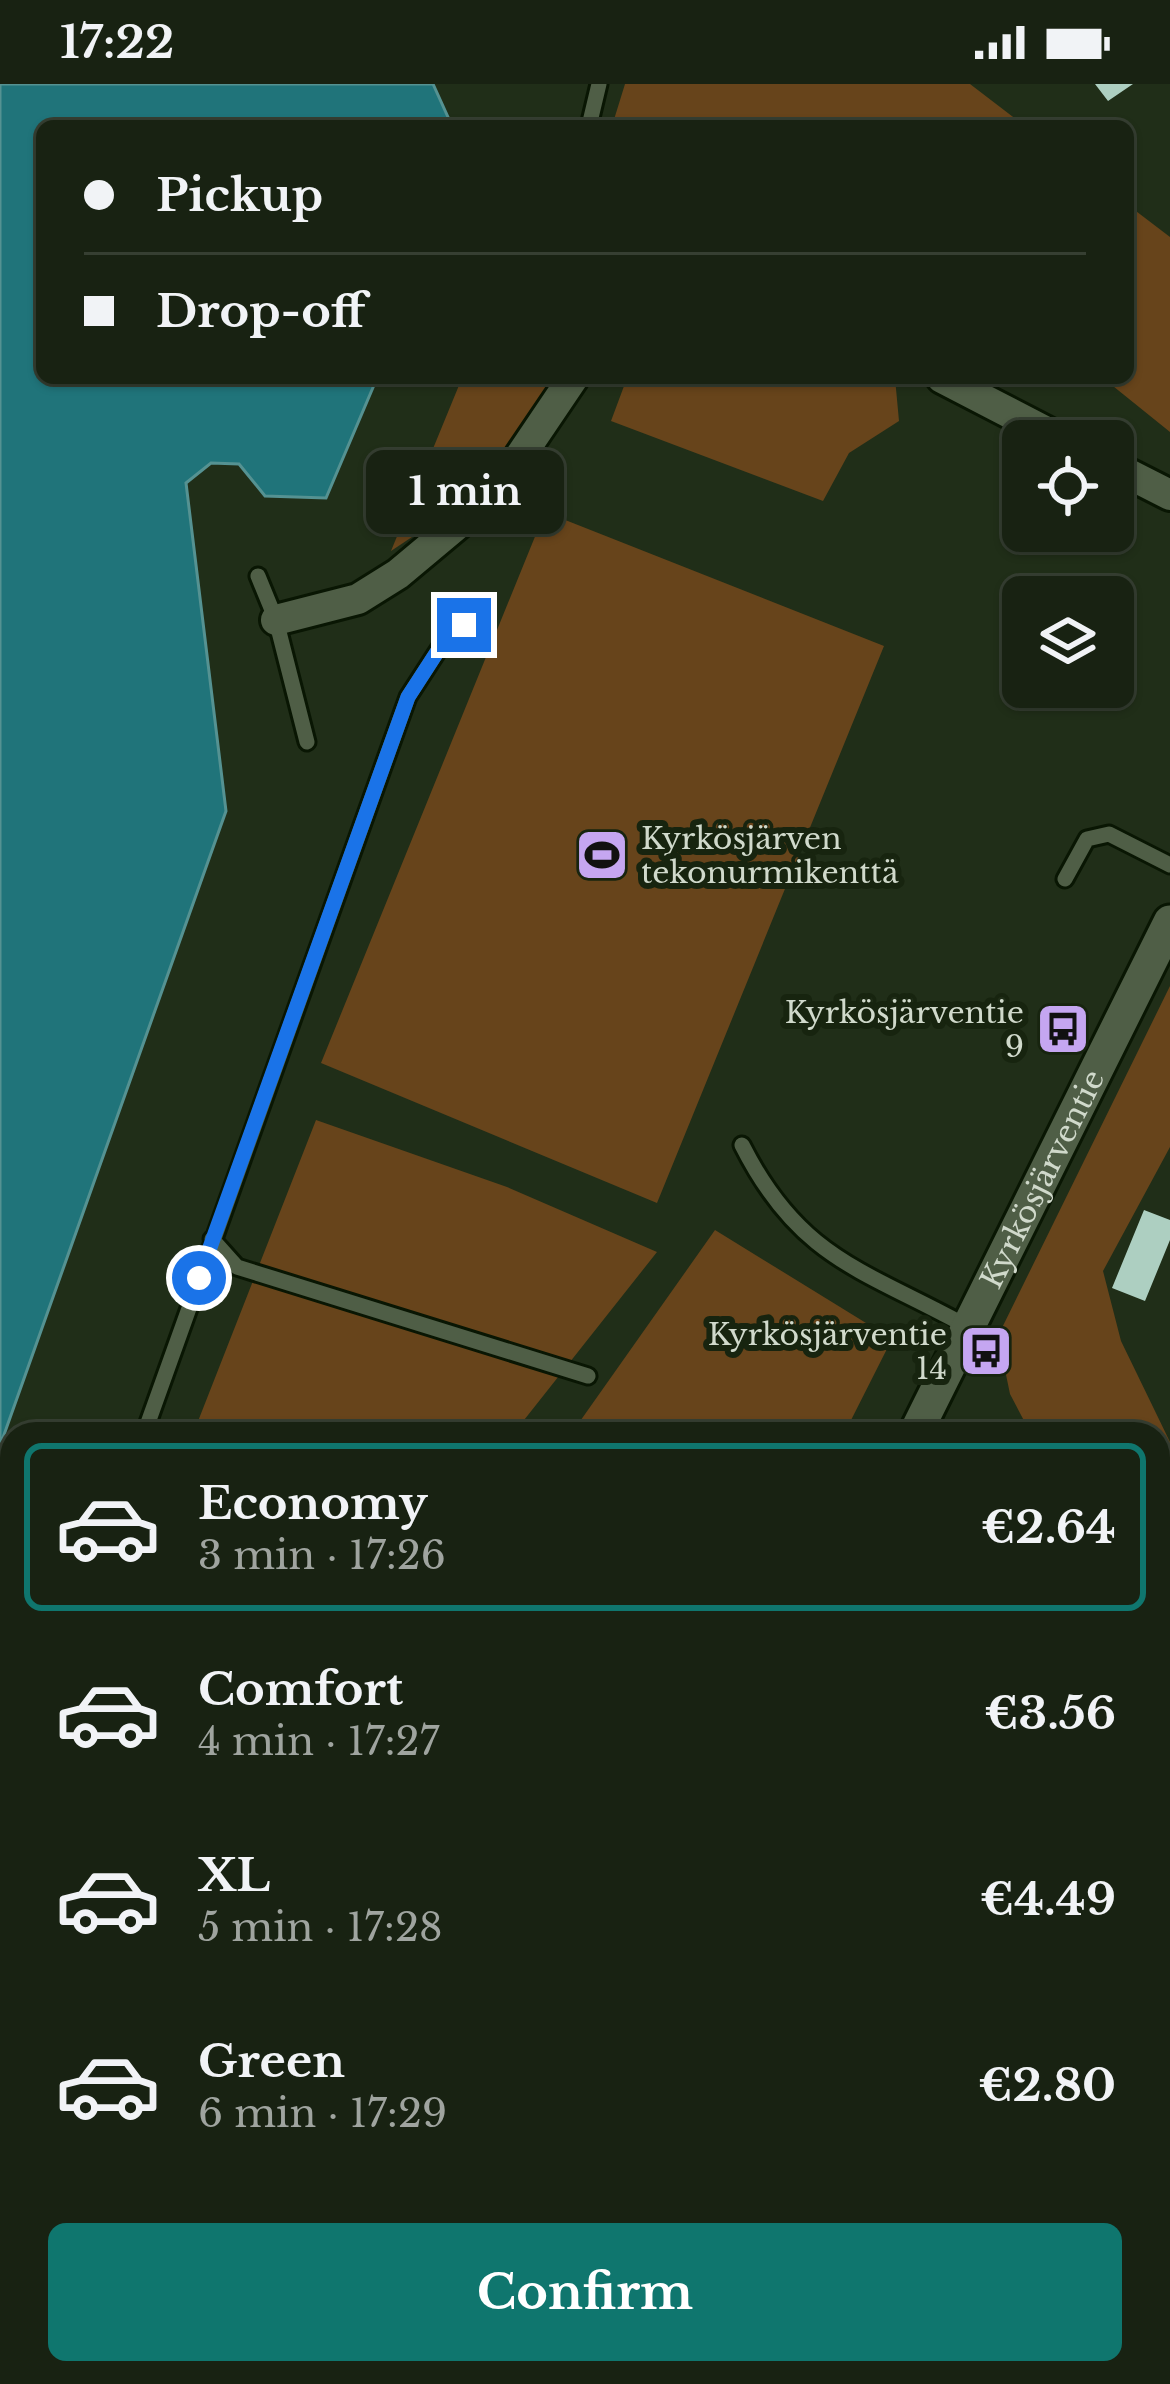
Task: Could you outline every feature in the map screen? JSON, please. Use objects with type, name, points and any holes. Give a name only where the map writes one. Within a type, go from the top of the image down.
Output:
[{"type":"street","points":[[276,620],[358,599],[398,574],[496,492],[569,384]]},
{"type":"street","points":[[953,384],[1022,420]]},
{"type":"street","points":[[1134,477],[1170,495]]},
{"type":"street","name":"Kyrkösjärventie","points":[[921,1422],[1170,922]]},
{"type":"lane","points":[[590,120],[599,84]]},
{"type":"lane","points":[[258,576],[276,620],[308,742]]},
{"type":"lane","points":[[148,1422],[408,697],[441,646],[464,625]]},
{"type":"lane","points":[[1065,879],[1087,839],[1109,834],[1170,865]]},
{"type":"lane","points":[[742,1144],[798,1229],[862,1277],[968,1327]]},
{"type":"lane","points":[[212,1239],[237,1267],[588,1376]]},
{"type":"shaded area","points":[[625,84],[970,84],[1017,120],[614,120]]},
{"type":"shaded area","points":[[1134,210],[1170,237],[1170,432],[1110,384],[1134,384]]},
{"type":"shaded area","points":[[460,384],[551,384],[491,472],[442,517],[391,551]]},
{"type":"shaded area","points":[[625,384],[896,384],[899,421],[849,453],[823,501],[611,421]]},
{"type":"shaded area","name":"Kyrkösjärven tekonurmikenttä","points":[[545,512],[884,646],[657,1203],[321,1063]]},
{"type":"shaded area","points":[[1170,986],[1170,1147],[1103,1271],[1121,1341],[1160,1422],[1025,1422],[1010,1394],[998,1336]]},
{"type":"shaded area","points":[[316,1120],[507,1187],[657,1252],[522,1422],[198,1422]]},
{"type":"shaded area","points":[[715,1230],[892,1339],[850,1422],[579,1422]]},
{"type":"water","points":[[0,84],[433,84],[449,120],[36,120],[36,384],[374,384],[326,498],[265,496],[239,464],[211,463],[186,483],[226,811],[9,1422],[0,1422]]},
{"type":"building","points":[[1095,84],[1133,84],[1108,101]]},
{"type":"building","points":[[1144,1210],[1170,1220],[1170,1240],[1145,1301],[1112,1288]]},
{"type":"place","name":"Kyrkösjärven tekonurmikenttä","points":[[602,855]]},
{"type":"place","name":"Kyrkösjärventie 9","points":[[1063,1029]]},
{"type":"place","name":"Kyrkösjärventie 14","points":[[986,1351]]},
{"type":"route","points":[[199,1278],[408,697],[441,646],[464,625]]}]
